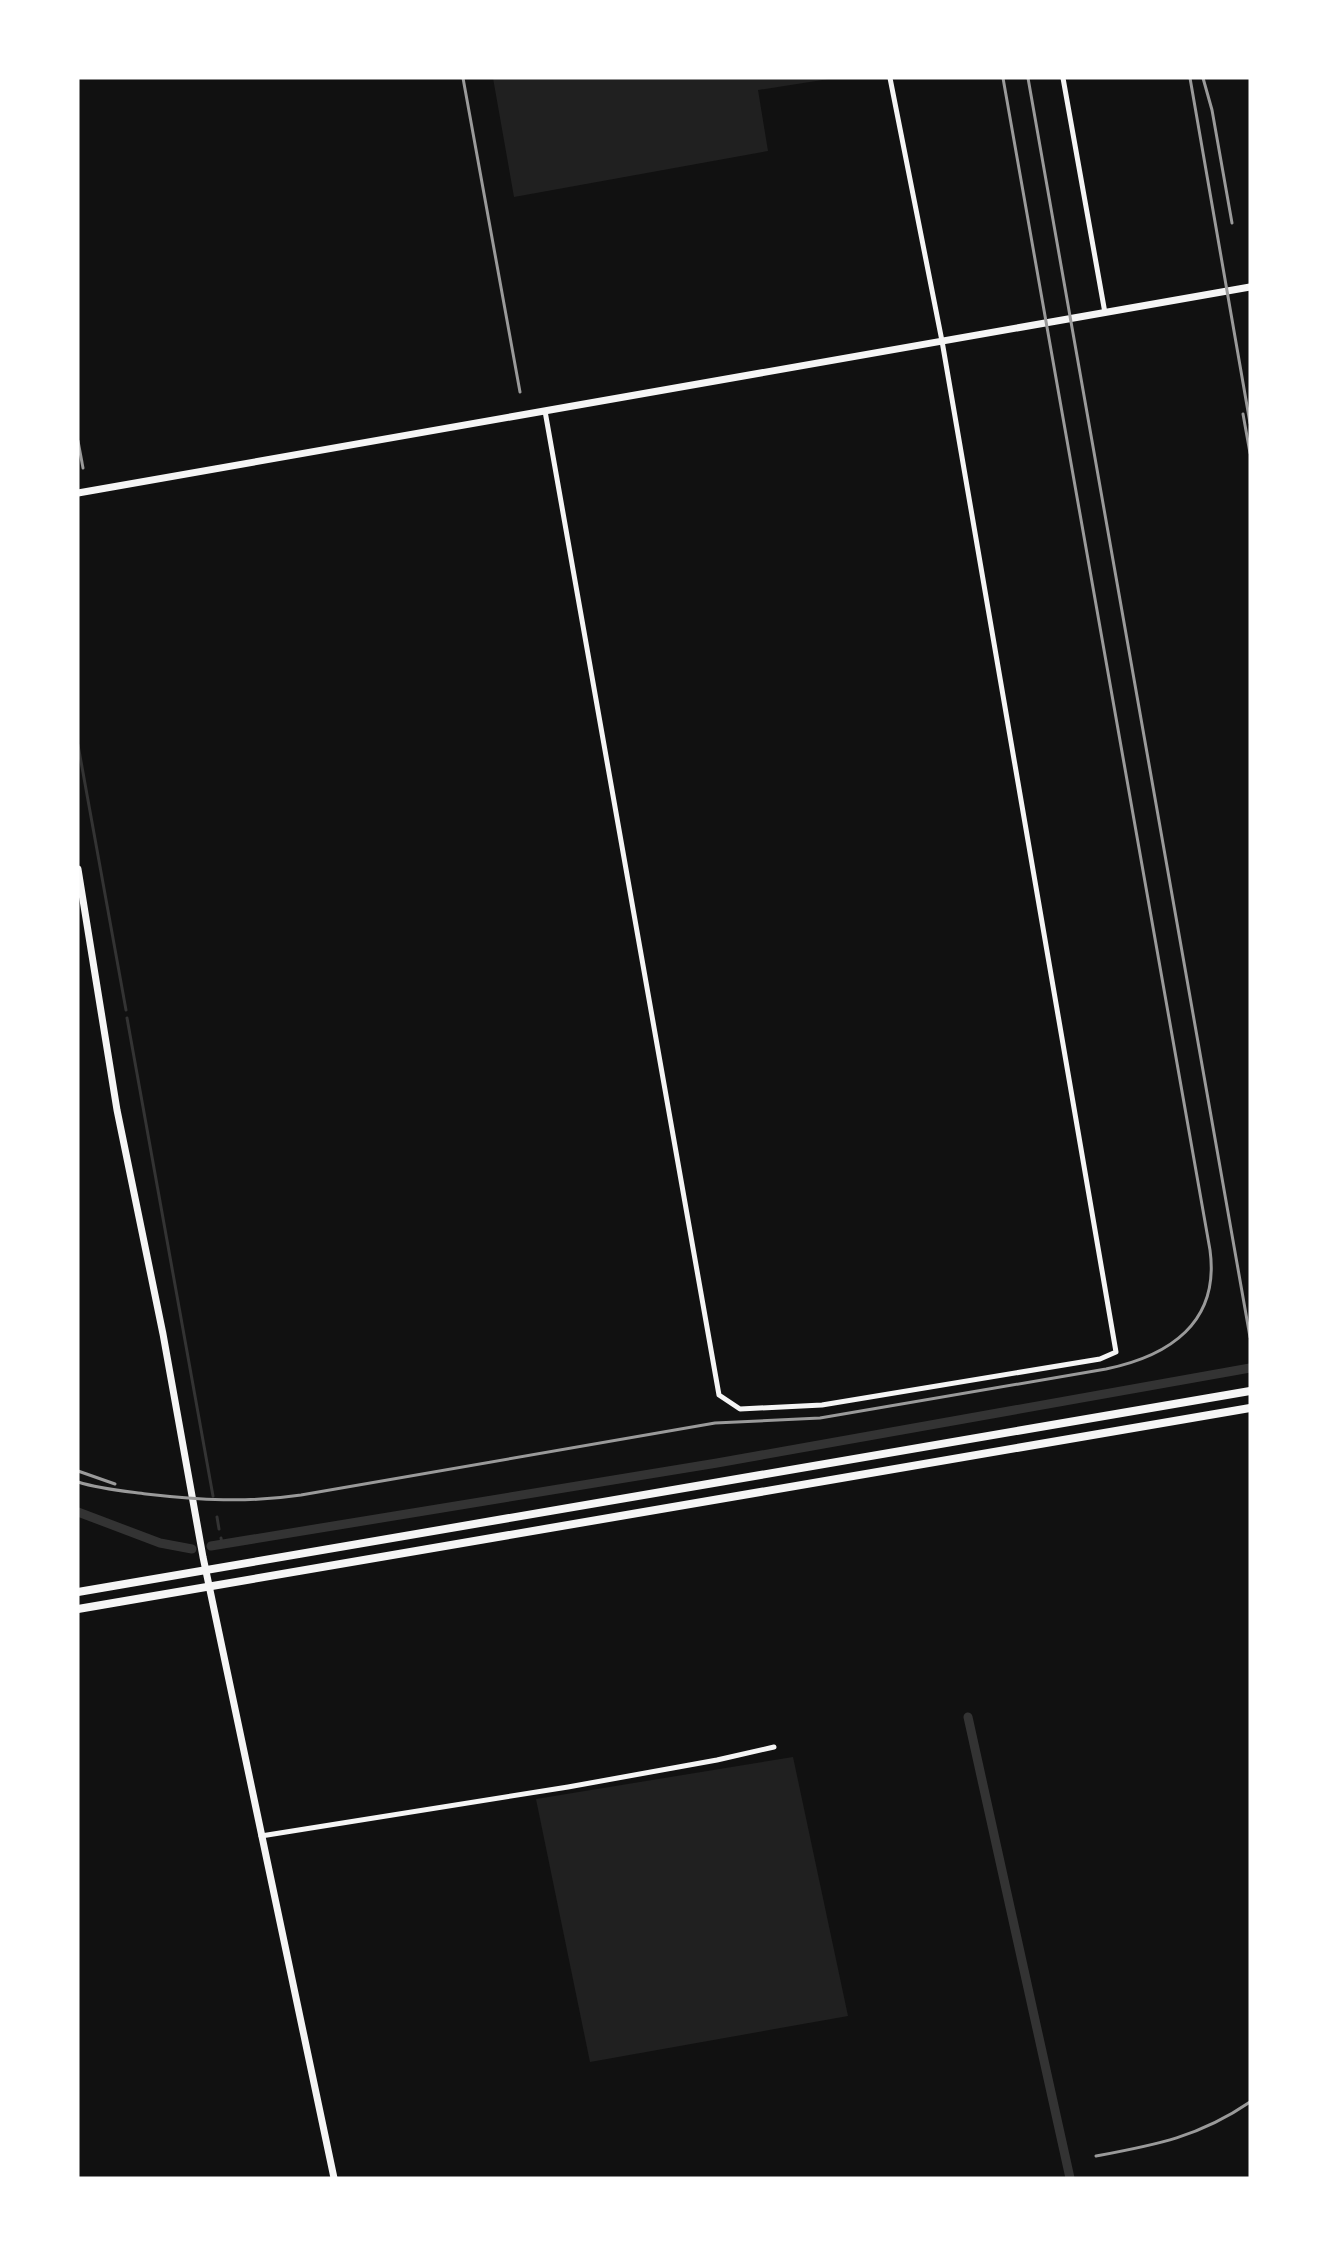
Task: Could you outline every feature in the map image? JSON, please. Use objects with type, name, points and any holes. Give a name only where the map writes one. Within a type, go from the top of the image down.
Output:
[{"type":"main road","points":[[78,1592],[1250,1391]]},
{"type":"main road","points":[[78,1609],[1250,1408]]},
{"type":"main road","points":[[733,1480],[736,1496]]},
{"type":"street","points":[[545,411],[719,1395],[740,1409],[822,1406],[1100,1359],[1116,1352],[942,341],[890,78]]},
{"type":"street","points":[[1063,78],[1105,313]]},
{"type":"street","points":[[78,493],[1250,287]]},
{"type":"street","points":[[78,869],[117,1110],[160,1314],[203,1557],[334,2178]]},
{"type":"street","points":[[261,1836],[568,1787],[774,1747]]},
{"type":"shaded area","points":[[493,78],[835,78],[758,90],[768,151],[514,197]]},
{"type":"shaded area","points":[[793,1757],[848,2016],[590,2062],[536,1799]]},
{"type":"waterway","points":[[78,745],[126,1010]]},
{"type":"waterway","points":[[127,1018],[213,1496]]},
{"type":"waterway","points":[[211,1546],[717,1463],[1250,1368]]},
{"type":"waterway","points":[[78,1512],[160,1543],[192,1549]]},
{"type":"waterway","points":[[217,1517],[219,1529]]},
{"type":"waterway","points":[[221,1538],[222,1544]]},
{"type":"waterway","points":[[968,1717],[1070,2178]]},
{"type":"railway","points":[[463,78],[520,392]]},
{"type":"railway","points":[[78,1482],[120,1491],[204,1499],[281,1498],[715,1423],[820,1418],[1106,1369],[1129,1363],[1169,1345],[1185,1332],[1198,1316],[1207,1298],[1211,1276],[1210,1250],[1003,78]]},
{"type":"railway","points":[[1028,78],[1250,1337]]},
{"type":"railway","points":[[1190,78],[1250,423]]},
{"type":"railway","points":[[1203,78],[1212,110],[1232,223]]},
{"type":"railway","points":[[1243,414],[1250,453]]},
{"type":"railway","points":[[78,441],[83,468]]},
{"type":"railway","points":[[78,1471],[115,1484]]},
{"type":"railway","points":[[1096,2156],[1138,2148],[1194,2132],[1213,2124],[1250,2102]]}]
